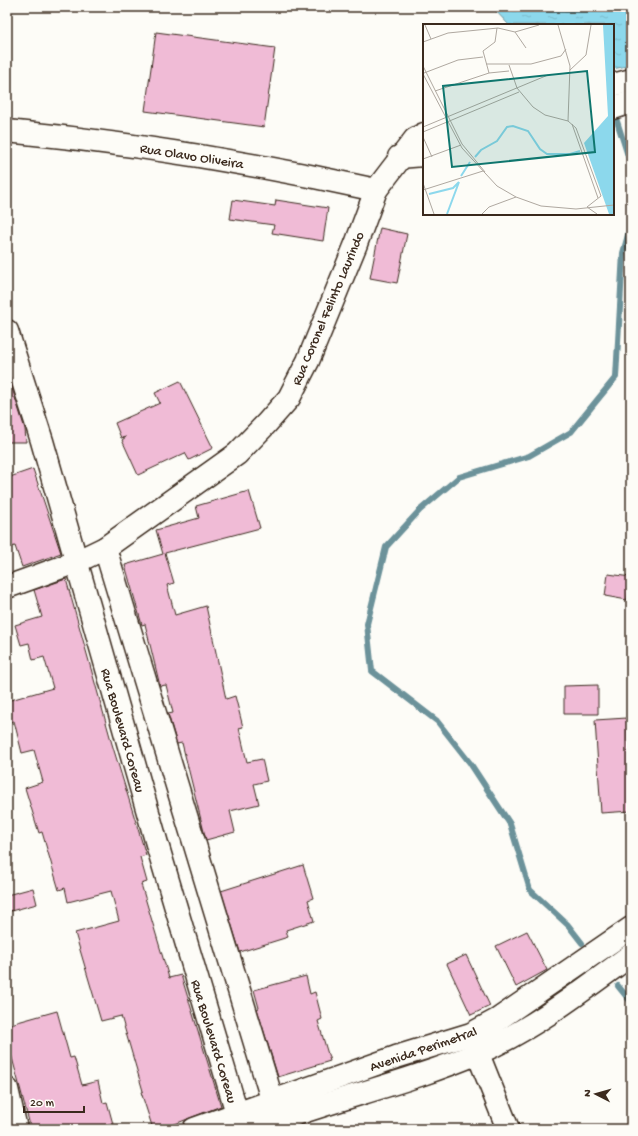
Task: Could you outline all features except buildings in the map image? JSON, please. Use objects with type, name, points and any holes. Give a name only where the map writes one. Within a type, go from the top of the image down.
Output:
[{"type":"street","name":"Rua Olavo Oliveira","points":[[7,131],[96,140],[216,158],[282,169],[376,190]]},
{"type":"street","points":[[399,157],[415,139],[423,135]]},
{"type":"street","points":[[399,157],[423,155]]},
{"type":"street","name":"Rua Coronel Felinto Laurindo","points":[[7,587],[76,562],[105,548],[237,454],[289,398],[308,361],[356,244],[376,190],[399,157]]},
{"type":"street","name":"Rua Boulevard Coreau","points":[[7,331],[42,441],[157,844],[240,1121]]},
{"type":"street","points":[[105,548],[276,1117]]},
{"type":"street","name":"Avenida Perimetral","points":[[474,1044],[496,1020],[631,928]]},
{"type":"street","name":"Avenida Perimetral","points":[[194,1129],[240,1121],[276,1117],[353,1097],[474,1044],[544,1016],[631,955]]},
{"type":"street","points":[[474,1044],[508,1129]]},
{"type":"street","points":[[7,1089],[16,1129]]},
{"type":"street","name":"Avenida Perimetral","points":[[255,1129],[276,1117]]},
{"type":"water","points":[[492,7],[631,7],[631,65],[614,69],[614,24],[508,24]]},
{"type":"waterway","points":[[614,112],[631,165]]},
{"type":"waterway","points":[[582,943],[568,925],[530,890],[510,824],[470,763],[437,721],[372,671],[367,624],[386,547],[420,510],[459,477],[529,456],[571,432],[616,377],[623,253],[631,224]]},
{"type":"waterway","points":[[618,986],[631,1002]]}]
